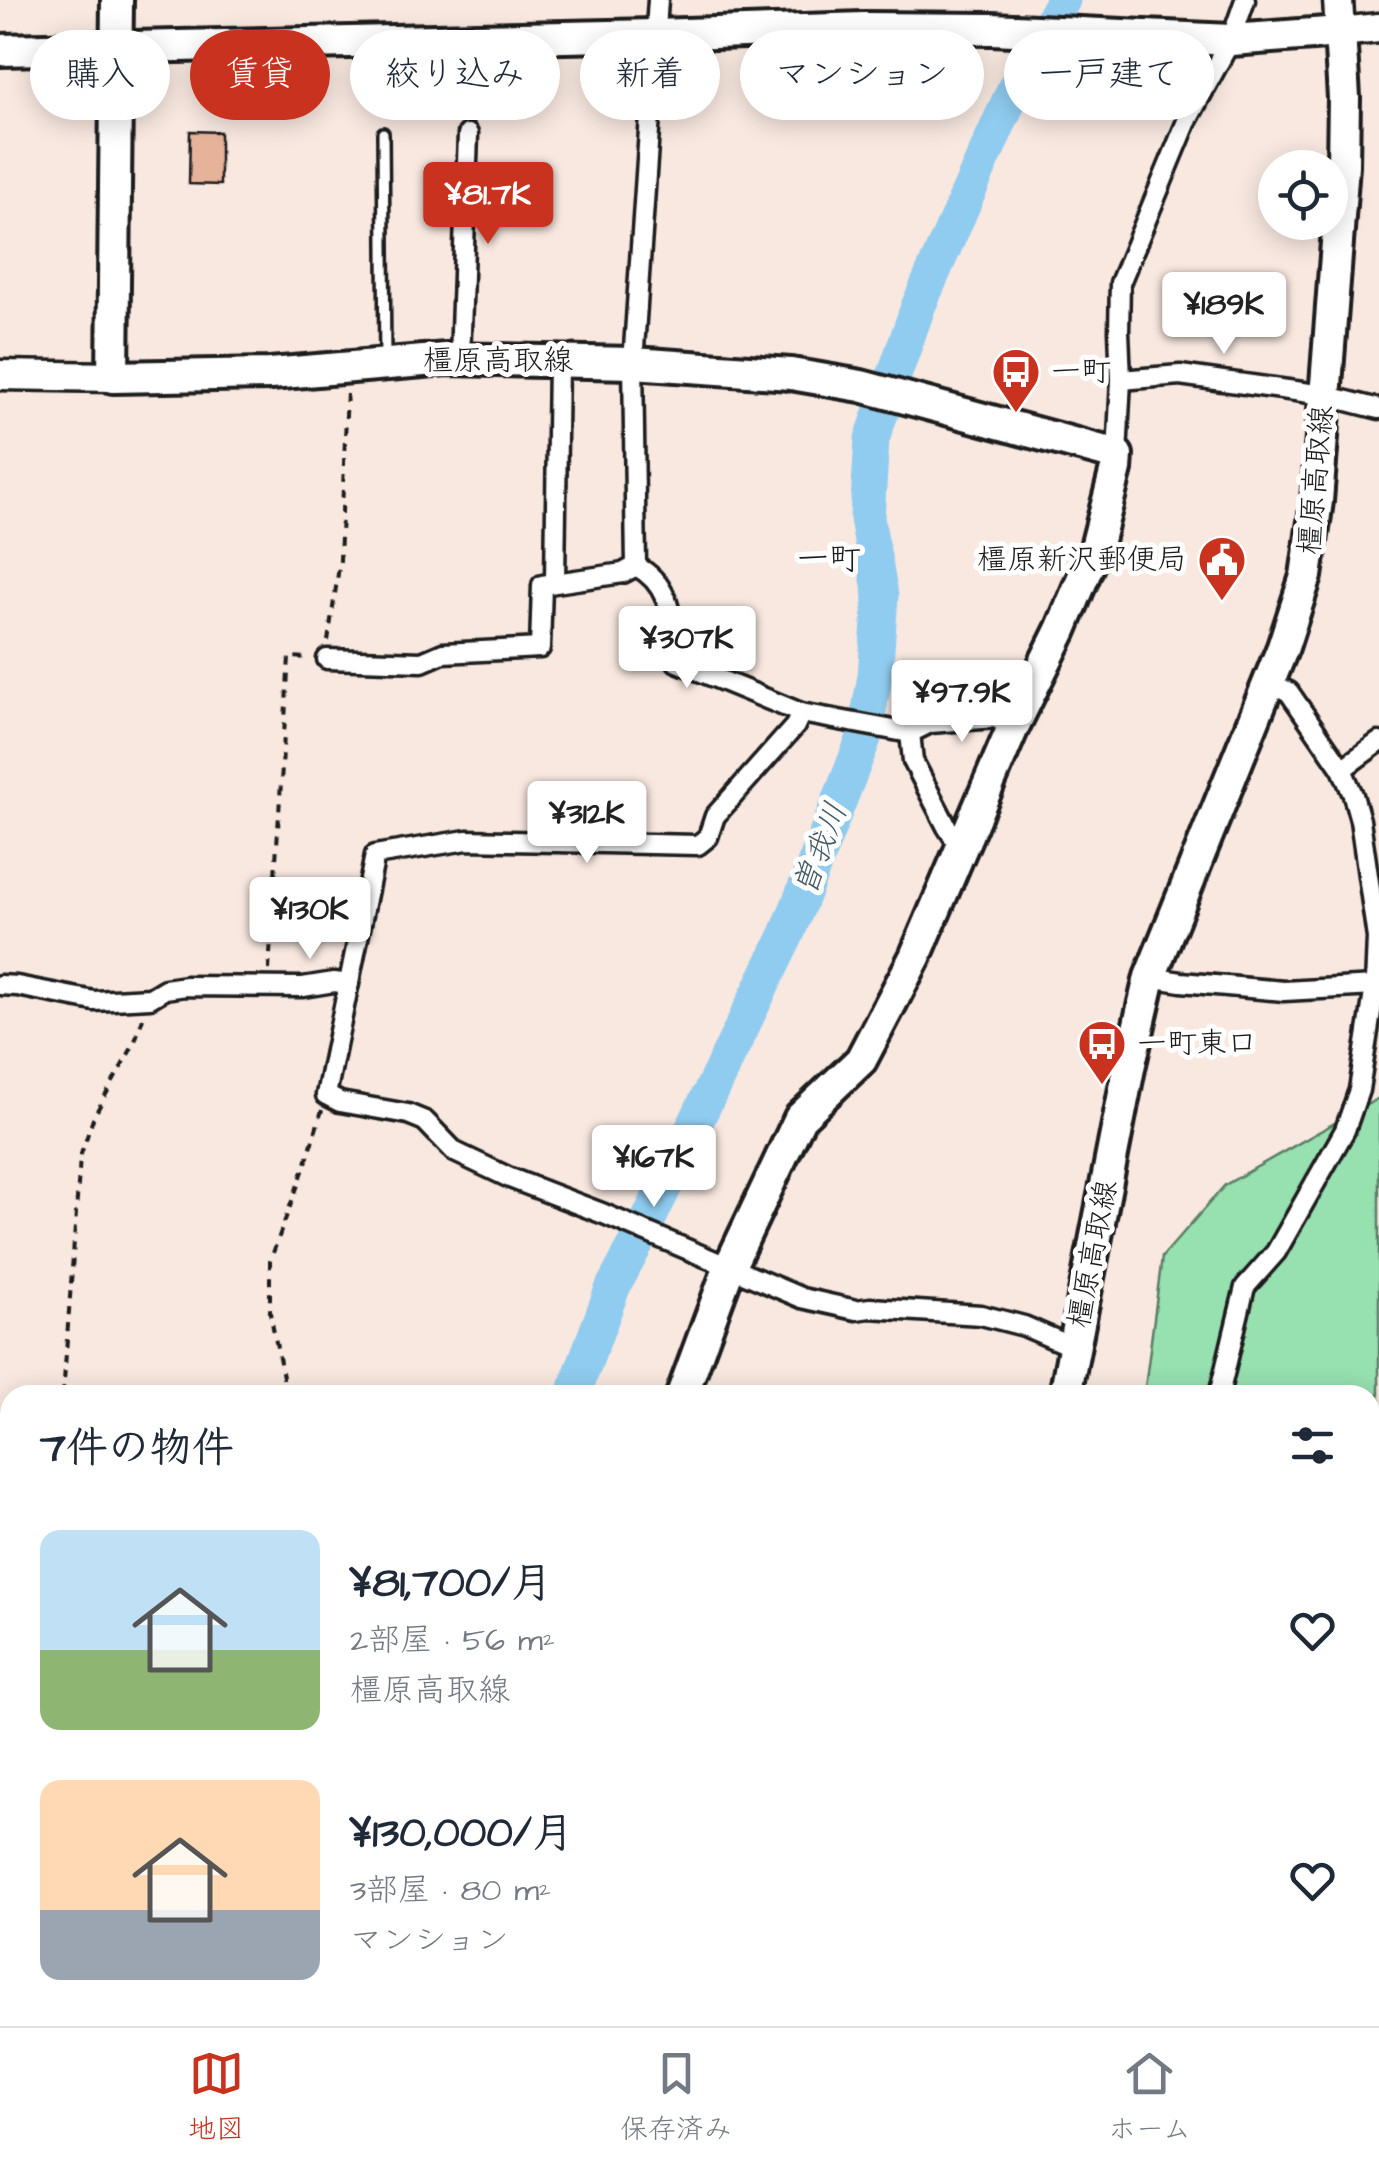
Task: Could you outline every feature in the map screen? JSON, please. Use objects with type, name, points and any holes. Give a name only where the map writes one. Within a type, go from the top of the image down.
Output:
[{"type":"main road","points":[[117,0],[117,30]]},
{"type":"main road","points":[[720,33],[992,29],[1231,40],[1340,32]]},
{"type":"main road","name":"橿原高取線","points":[[1068,1385],[1128,1068],[1150,978],[1269,682],[1306,576],[1317,501],[1344,146],[1340,32]]},
{"type":"main road","points":[[170,48],[580,37]]},
{"type":"main road","points":[[0,50],[30,50]]},
{"type":"main road","points":[[113,377],[116,120]]},
{"type":"main road","name":"橿原高取線","points":[[113,377],[270,374],[460,359],[633,363],[791,374],[862,386],[1117,455]]},
{"type":"main road","points":[[686,1385],[729,1268],[800,1118],[862,1060],[915,957],[1096,544],[1117,455]]},
{"type":"street","points":[[655,30],[658,0]]},
{"type":"street","points":[[1117,455],[1122,380],[1120,284],[1187,120],[1231,40],[1246,0]]},
{"type":"street","points":[[1338,0],[1340,32],[1379,28]]},
{"type":"street","points":[[636,566],[633,363],[649,120]]},
{"type":"street","points":[[460,359],[468,134]]},
{"type":"street","points":[[555,581],[558,361]]},
{"type":"street","points":[[0,375],[113,377]]},
{"type":"street","points":[[1122,380],[1180,375],[1324,396],[1379,409]]},
{"type":"street","points":[[327,659],[422,662],[443,653],[540,648],[542,584],[622,573],[636,566]]},
{"type":"street","points":[[636,566],[649,573],[666,594],[678,662],[801,712],[906,732],[930,724],[995,718],[1013,726]]},
{"type":"street","points":[[1221,1385],[1246,1287],[1276,1252],[1345,1130],[1359,1090],[1375,986],[1377,938],[1353,794],[1342,769],[1289,692],[1269,682]]},
{"type":"street","points":[[801,712],[795,726],[715,816],[708,837],[698,846],[467,840],[375,855],[326,1096],[425,1121],[455,1152],[510,1178],[802,1298],[856,1310],[981,1315],[1024,1326],[1074,1348]]},
{"type":"street","points":[[906,732],[912,760],[962,850]]},
{"type":"street","points":[[1342,769],[1379,742]]},
{"type":"street","points":[[1150,978],[1284,991],[1375,986]]},
{"type":"street","points":[[0,985],[94,1000],[150,998],[166,989],[186,986],[349,984]]},
{"type":"lane","points":[[383,133],[384,363]]},
{"type":"path","points":[[268,986],[290,657],[327,659],[340,560],[348,366]]},
{"type":"path","points":[[64,1385],[80,1157],[94,1116],[134,1044],[150,998]]},
{"type":"path","points":[[283,1385],[270,1313],[270,1261],[326,1096]]},
{"type":"green space","points":[[1379,1098],[1379,1385],[1145,1385],[1162,1257],[1225,1185]]},
{"type":"building","points":[[190,131],[220,132],[220,185],[189,184]]},
{"type":"waterway","name":"曽我川","points":[[577,1385],[613,1287],[787,934],[864,738],[875,676],[881,596],[867,518],[872,439],[918,307],[1014,89],[1063,0]]},
{"type":"place","name":"一町","points":[[1016,414]]},
{"type":"place","name":"橿原新沢郵便局","points":[[1222,602]]},
{"type":"place","name":"一町東口","points":[[1102,1086]]},
{"type":"district","name":"一町","points":[[829,559]]}]
